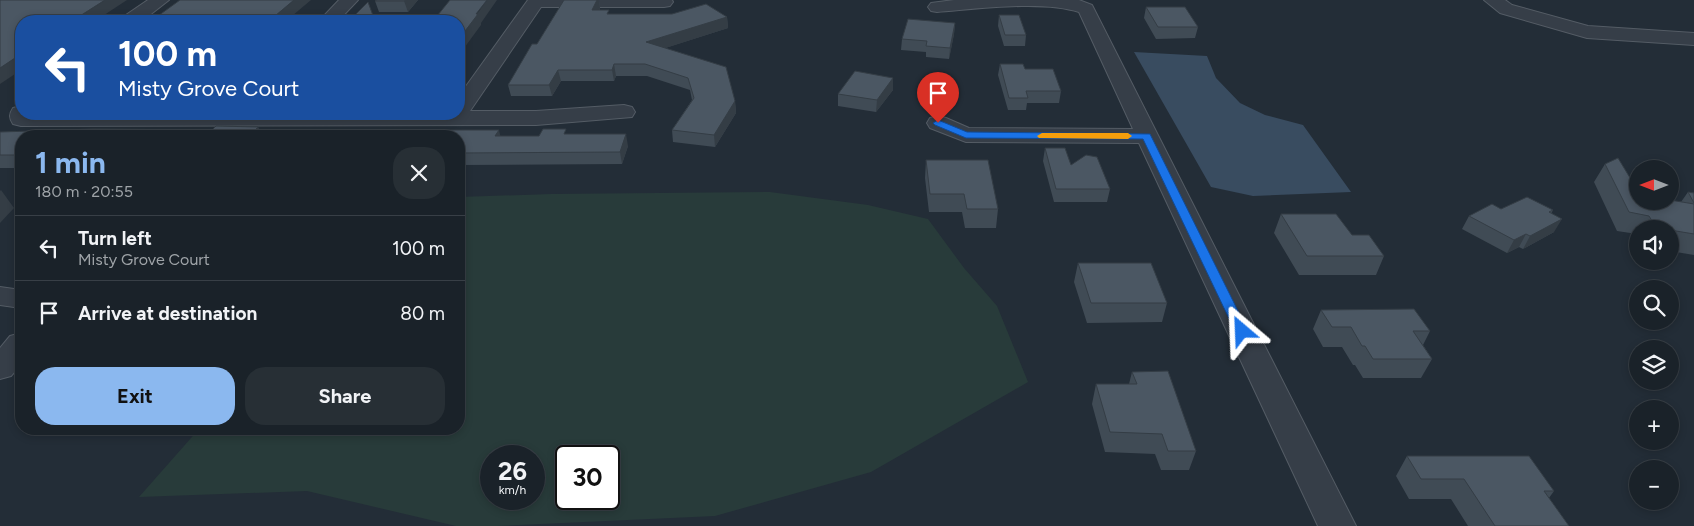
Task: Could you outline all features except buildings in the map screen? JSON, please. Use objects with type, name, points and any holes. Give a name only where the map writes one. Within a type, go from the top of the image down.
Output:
[{"type":"street","points":[[139,15],[160,0]]},
{"type":"street","points":[[334,15],[349,0]]},
{"type":"street","points":[[937,7],[1012,0]]},
{"type":"street","points":[[1024,0],[1071,3],[1086,9],[1337,526]]},
{"type":"street","points":[[1493,0],[1506,9],[1587,32],[1694,40]]},
{"type":"street","points":[[465,103],[537,1],[664,2]]},
{"type":"street","points":[[465,114],[536,118],[624,112]]},
{"type":"street","points":[[938,123],[966,135],[1147,136]]},
{"type":"street","points":[[0,296],[15,298]]},
{"type":"street","points":[[0,368],[15,351]]},
{"type":"green space","points":[[770,192],[868,205],[928,219],[964,268],[997,306],[1028,382],[871,472],[715,516],[497,526],[456,526],[307,491],[139,497],[194,435],[465,435],[465,197]]},
{"type":"water","points":[[1134,52],[1207,56],[1216,78],[1240,103],[1265,115],[1303,125],[1351,192],[1253,196],[1211,187]]},
{"type":"slow traffic","points":[[1042,136],[1128,136]]},
{"type":"route","points":[[938,123],[966,135],[1147,136],[1242,331]]}]
